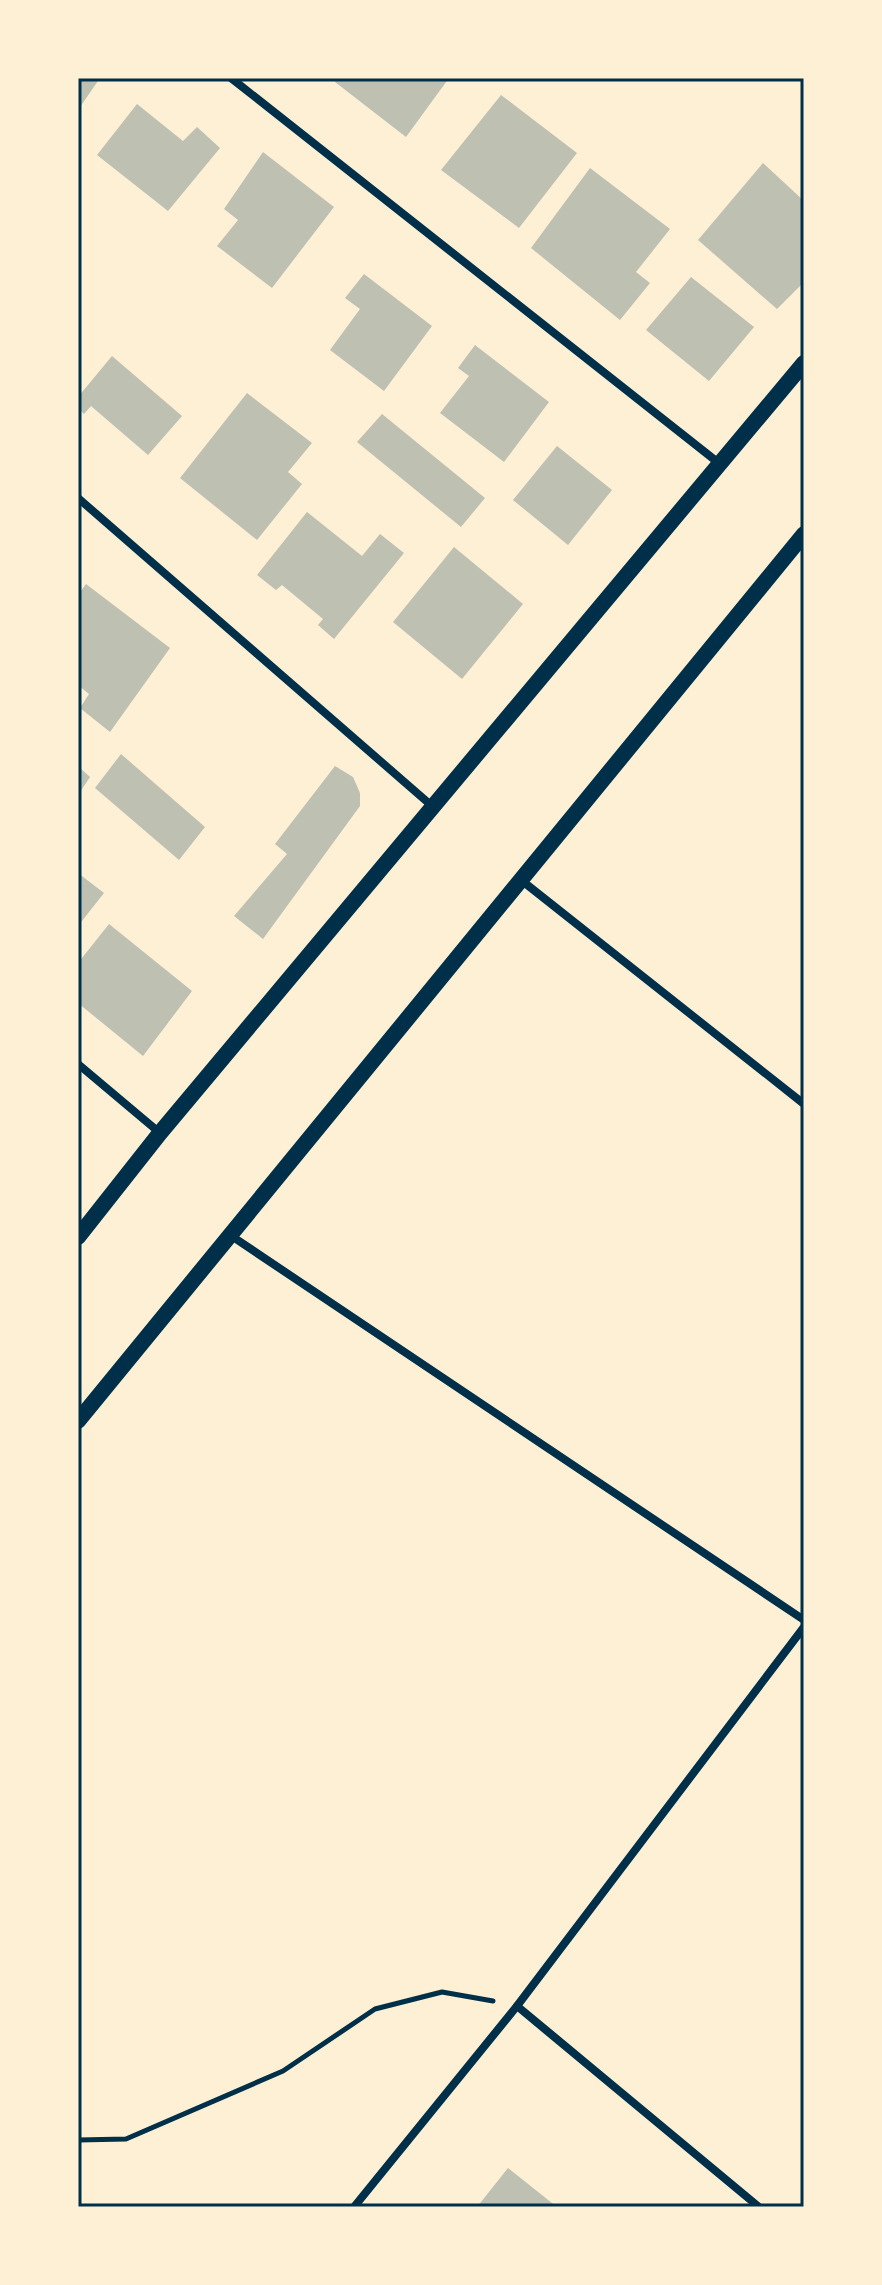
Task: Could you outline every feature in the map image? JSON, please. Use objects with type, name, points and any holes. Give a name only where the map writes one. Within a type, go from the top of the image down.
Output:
[{"type":"main road","points":[[78,1237],[160,1133],[804,363]]},
{"type":"main road","points":[[78,1421],[804,534]]},
{"type":"street","points":[[231,78],[721,465]]},
{"type":"street","points":[[78,498],[432,806]]},
{"type":"street","points":[[521,880],[803,1101]]},
{"type":"street","points":[[78,1064],[160,1133]]},
{"type":"street","points":[[229,1235],[804,1620]]},
{"type":"street","points":[[354,2207],[517,2006],[804,1627]]},
{"type":"street","points":[[517,2006],[759,2207]]},
{"type":"path","points":[[78,2140],[126,2139],[283,2071],[375,2009],[442,1992],[517,2006]]},
{"type":"building","points":[[78,78],[100,78],[78,110]]},
{"type":"building","points":[[337,78],[449,78],[406,137],[335,82]]},
{"type":"building","points":[[501,95],[577,153],[519,228],[441,170]]},
{"type":"building","points":[[137,104],[183,141],[197,127],[220,148],[168,211],[97,155]]},
{"type":"building","points":[[263,152],[334,207],[272,288],[217,246],[238,220],[224,209]]},
{"type":"building","points":[[763,163],[804,201],[804,282],[777,309],[698,240]]},
{"type":"building","points":[[590,168],[670,229],[636,272],[650,283],[620,320],[531,248]]},
{"type":"building","points":[[364,274],[432,326],[384,391],[330,350],[360,309],[345,298]]},
{"type":"building","points":[[691,277],[754,327],[709,381],[646,330]]},
{"type":"building","points":[[475,345],[549,402],[504,462],[440,413],[469,376],[458,368]]},
{"type":"building","points":[[112,356],[182,416],[148,455],[91,406],[84,414],[78,408],[78,397]]},
{"type":"building","points":[[247,393],[312,443],[288,472],[302,484],[257,540],[180,478]]},
{"type":"building","points":[[382,414],[485,498],[461,527],[357,442]]},
{"type":"building","points":[[557,446],[612,490],[568,545],[513,500]]},
{"type":"building","points":[[307,512],[362,556],[380,534],[404,553],[334,639],[318,625],[323,619],[282,585],[276,590],[257,575]]},
{"type":"building","points":[[454,547],[523,604],[462,679],[393,622]]},
{"type":"building","points":[[86,584],[170,648],[110,732],[80,708],[89,694],[78,685],[78,595]]},
{"type":"building","points":[[121,754],[205,827],[179,860],[95,788]]},
{"type":"building","points":[[78,766],[90,777],[78,795]]},
{"type":"building","points":[[335,766],[353,777],[360,793],[360,806],[263,939],[234,916],[287,854],[275,844]]},
{"type":"building","points":[[78,873],[104,893],[78,926]]},
{"type":"building","points":[[109,924],[192,991],[143,1056],[78,1003],[78,963]]},
{"type":"building","points":[[508,2168],[557,2207],[477,2207]]}]
